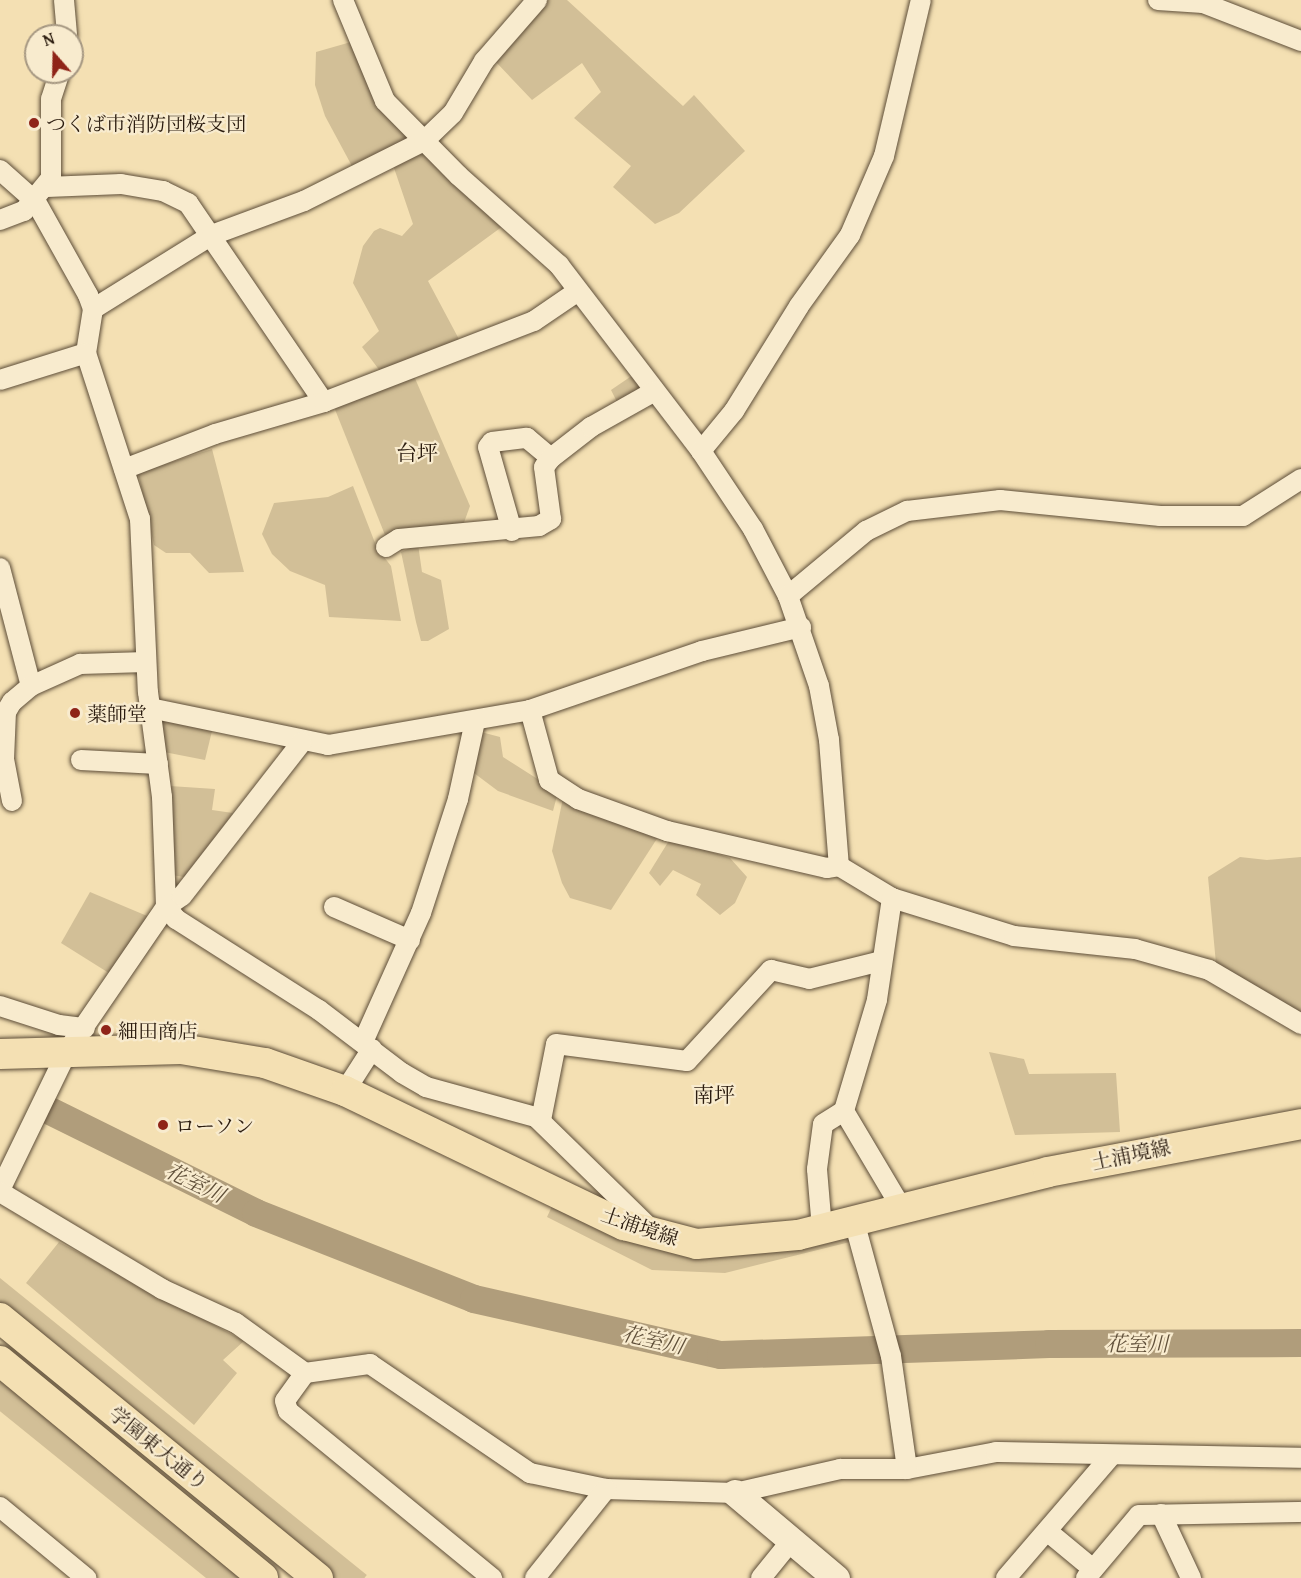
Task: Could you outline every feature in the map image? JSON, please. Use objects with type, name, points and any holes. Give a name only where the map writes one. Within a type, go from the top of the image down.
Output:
[{"type":"main road","name":"土浦境線","points":[[0,1054],[77,1039],[234,1056],[297,1072],[345,1091],[624,1225],[657,1236],[720,1245],[822,1229],[901,1207],[1127,1155],[1301,1124]]},
{"type":"main road","name":"学園東大通り","points":[[0,1318],[318,1578]]},
{"type":"main road","name":"学園東大通り","points":[[0,1360],[263,1578]]},
{"type":"street","points":[[64,0],[66,24]]},
{"type":"street","points":[[343,0],[375,85],[424,141],[533,237],[578,291],[701,452],[753,529],[788,596],[801,627],[819,686],[829,740],[839,866]]},
{"type":"street","points":[[93,309],[212,235],[304,201],[424,141],[453,112],[484,61],[537,0]]},
{"type":"street","points":[[701,452],[734,411],[798,306],[850,235],[884,156],[921,0]]},
{"type":"street","points":[[1158,0],[1203,3],[1301,41]]},
{"type":"street","points":[[41,194],[54,170],[51,99],[56,84]]},
{"type":"street","points":[[0,170],[41,194],[81,278],[93,309],[86,353],[143,536],[146,662],[158,764],[166,907],[176,919],[367,1045],[426,1087],[541,1120],[657,1236]]},
{"type":"street","points":[[0,220],[41,194],[120,183],[163,191],[188,203],[324,402]]},
{"type":"street","points":[[124,469],[215,434],[324,402],[534,321],[578,291]]},
{"type":"street","points":[[0,380],[86,353]]},
{"type":"street","points":[[386,547],[399,539],[529,530],[551,519],[544,467],[551,458],[591,427],[655,391]]},
{"type":"street","points":[[512,531],[488,447],[492,442],[527,438],[551,458]]},
{"type":"street","points":[[788,596],[866,531],[906,511],[1000,500],[1160,516],[1243,516],[1301,479]]},
{"type":"street","points":[[0,568],[31,686]]},
{"type":"street","points":[[150,708],[302,742],[328,745],[530,710],[702,651],[801,627]]},
{"type":"street","points":[[12,801],[4,759],[3,711],[31,686],[80,664],[146,662]]},
{"type":"street","points":[[530,710],[549,780],[578,799],[667,831],[827,868],[839,866],[892,898],[1014,936],[1135,949],[1209,970],[1301,1024]]},
{"type":"street","points":[[345,1091],[367,1045],[410,940],[458,799],[476,721]]},
{"type":"street","points":[[302,742],[182,896],[166,907],[77,1039],[0,1191],[162,1289],[236,1323],[305,1373],[370,1364],[530,1473],[606,1489],[735,1493],[840,1469],[908,1469],[996,1452],[1301,1458]]},
{"type":"street","points":[[81,760],[158,764]]},
{"type":"street","points":[[822,1229],[817,1169],[823,1124],[844,1111],[877,1000],[892,898]]},
{"type":"street","points":[[334,907],[410,940]]},
{"type":"street","points":[[541,1120],[556,1044],[687,1061],[771,970],[809,978],[881,961]]},
{"type":"street","points":[[0,1006],[59,1025],[77,1039]]},
{"type":"street","points":[[844,1111],[901,1207]]},
{"type":"street","points":[[854,1221],[889,1348],[908,1469]]},
{"type":"street","points":[[305,1373],[285,1401],[288,1411],[492,1578]]},
{"type":"street","points":[[1006,1578],[1111,1456]]},
{"type":"street","points":[[535,1578],[606,1489]]},
{"type":"street","points":[[735,1493],[836,1578]]},
{"type":"street","points":[[0,1507],[64,1571],[86,1578]]},
{"type":"street","points":[[1047,1531],[1089,1574],[1136,1517],[1161,1514],[1301,1512]]},
{"type":"street","points":[[1161,1514],[1191,1578]]},
{"type":"street","points":[[761,1578],[791,1541]]},
{"type":"shaded area","points":[[543,0],[567,0],[683,106],[694,95],[745,151],[679,213],[655,224],[613,187],[631,166],[574,118],[601,92],[582,63],[532,100],[495,61]]},
{"type":"shaded area","points":[[351,42],[409,136],[408,142],[353,168],[325,116],[315,85],[316,52]]},
{"type":"shaded area","points":[[422,151],[503,226],[428,281],[461,343],[383,375],[362,347],[379,331],[353,283],[363,246],[374,231],[380,228],[402,236],[413,224],[393,165]]},
{"type":"shaded area","points":[[633,375],[641,386],[639,393],[618,404],[611,390]]},
{"type":"shaded area","points":[[414,376],[470,506],[462,528],[385,535],[334,407]]},
{"type":"shaded area","points":[[212,449],[244,572],[209,573],[190,553],[166,553],[154,545],[138,473]]},
{"type":"shaded area","points":[[353,486],[377,548],[391,566],[401,621],[329,617],[325,585],[290,571],[272,554],[262,534],[274,503],[328,497]]},
{"type":"shaded area","points":[[418,544],[422,572],[441,580],[449,629],[428,641],[421,641],[401,552]]},
{"type":"shaded area","points":[[165,717],[212,731],[205,760],[164,752],[160,723]]},
{"type":"shaded area","points":[[481,732],[500,737],[503,757],[558,792],[553,811],[498,791],[474,773]]},
{"type":"shaded area","points":[[170,786],[215,789],[212,810],[233,813],[190,878],[172,875]]},
{"type":"shaded area","points":[[563,798],[660,834],[611,910],[570,898],[562,883],[552,851]]},
{"type":"shaded area","points":[[670,839],[730,858],[747,877],[735,903],[720,915],[696,895],[701,884],[673,870],[660,886],[649,873]]},
{"type":"shaded area","points":[[1240,857],[1267,860],[1301,857],[1301,1013],[1216,964],[1208,877]]},
{"type":"shaded area","points":[[90,892],[152,918],[112,975],[61,943]]},
{"type":"shaded area","points":[[989,1052],[1024,1059],[1029,1074],[1116,1073],[1120,1132],[1015,1135]]},
{"type":"shaded area","points":[[554,1202],[639,1240],[843,1233],[854,1241],[725,1273],[652,1270],[547,1217]]},
{"type":"shaded area","points":[[59,1242],[244,1341],[223,1360],[237,1373],[194,1425],[26,1283]]},
{"type":"shaded area","points":[[0,1278],[367,1575],[364,1578],[331,1578],[0,1310]]},
{"type":"shaded area","points":[[0,1379],[243,1576],[242,1578],[206,1578],[0,1411]]},
{"type":"waterway","name":"花室川","points":[[48,1110],[256,1213],[474,1299],[721,1355],[1049,1344],[1301,1343]]},
{"type":"place","name":"つくば市消防団桜支団","points":[[34,123]]},
{"type":"place","name":"薬師堂","points":[[75,713]]},
{"type":"place","name":"細田商店","points":[[106,1030]]},
{"type":"place","name":"ローソン","points":[[163,1125]]},
{"type":"district","name":"台坪","points":[[417,453]]},
{"type":"district","name":"南坪","points":[[714,1095]]}]
